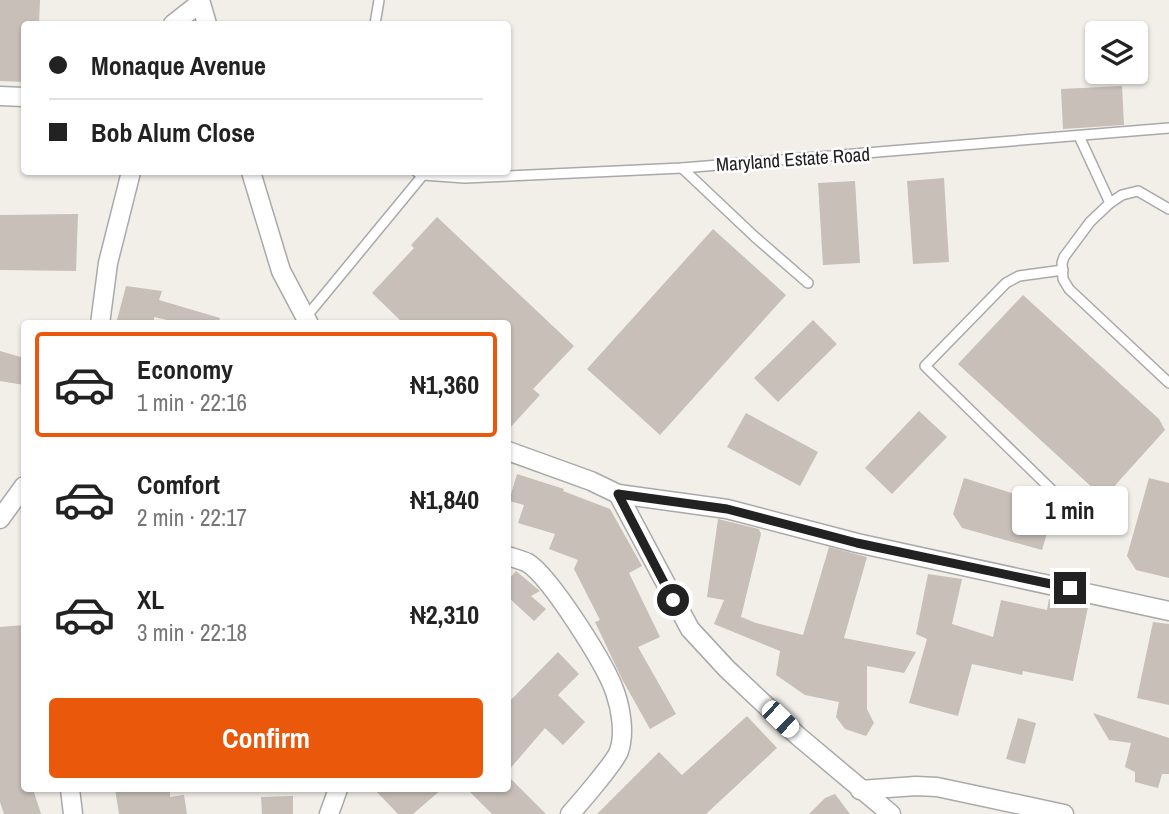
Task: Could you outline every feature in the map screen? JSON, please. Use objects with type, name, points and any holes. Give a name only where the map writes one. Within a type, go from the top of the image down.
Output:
[{"type":"street","points":[[177,21],[200,2],[206,21]]},
{"type":"street","points":[[0,96],[21,97]]},
{"type":"street","points":[[101,320],[108,263],[130,175]]},
{"type":"street","points":[[252,175],[281,271],[306,320]]},
{"type":"street","points":[[511,452],[618,494],[727,509],[857,543],[1169,611]]},
{"type":"street","points":[[0,519],[21,492]]},
{"type":"street","points":[[618,494],[690,629],[727,669],[797,736],[892,814]]},
{"type":"street","points":[[511,560],[528,564],[569,612],[595,652],[615,692],[622,728],[619,752],[571,813]]},
{"type":"street","points":[[860,790],[937,787],[1064,814]]},
{"type":"street","points":[[890,788],[892,814]]},
{"type":"street","points":[[70,792],[73,814]]},
{"type":"street","points":[[329,814],[337,792]]},
{"type":"lane","points":[[376,21],[379,0]]},
{"type":"lane","name":"Maryland Estate Road","points":[[438,175],[465,178],[682,167],[1169,128]]},
{"type":"lane","points":[[1079,136],[1110,203]]},
{"type":"lane","points":[[682,167],[755,237],[808,282]]},
{"type":"lane","points":[[308,320],[418,175]]},
{"type":"lane","points":[[1169,209],[1138,191],[1122,195],[1090,222],[1064,257],[1063,270],[1063,279],[1069,289],[1169,383]]},
{"type":"lane","points":[[1060,498],[925,366],[1006,283],[1019,276],[1063,270]]},
{"type":"building","points":[[0,0],[40,0],[39,21],[21,21],[21,82],[0,81]]},
{"type":"building","points":[[1122,86],[1124,125],[1063,129],[1061,89]]},
{"type":"building","points":[[944,178],[949,262],[913,264],[907,181]]},
{"type":"building","points":[[855,181],[860,263],[823,265],[818,183]]},
{"type":"building","points":[[78,214],[76,271],[0,270],[0,215]]},
{"type":"building","points":[[437,217],[574,346],[533,389],[540,395],[511,427],[511,320],[400,320],[372,293],[414,248],[411,245]]},
{"type":"building","points":[[713,229],[786,295],[660,435],[587,369]]},
{"type":"building","points":[[126,286],[162,291],[159,300],[220,318],[167,320],[154,317],[154,320],[117,320]]},
{"type":"building","points":[[1023,295],[1159,419],[1165,430],[1101,501],[1096,491],[958,364]]},
{"type":"building","points":[[813,320],[837,344],[778,402],[754,378]]},
{"type":"building","points":[[0,351],[21,357],[21,384],[0,381]]},
{"type":"building","points":[[919,411],[947,437],[892,494],[865,468]]},
{"type":"building","points":[[746,413],[818,452],[800,486],[727,447]]},
{"type":"building","points":[[517,474],[564,489],[563,491],[610,509],[642,566],[629,573],[660,637],[638,647],[676,714],[650,729],[595,622],[600,620],[574,569],[578,560],[549,549],[555,534],[518,523],[524,505],[511,502]]},
{"type":"building","points":[[964,478],[1044,503],[1051,520],[1042,550],[962,528],[953,514]]},
{"type":"building","points":[[1149,478],[1169,483],[1169,578],[1136,570],[1127,556]]},
{"type":"building","points":[[718,519],[759,529],[761,534],[741,617],[803,635],[829,547],[867,557],[844,638],[916,652],[904,673],[867,666],[867,709],[874,723],[866,736],[845,729],[836,717],[839,702],[805,695],[776,675],[780,651],[714,624],[724,600],[707,597]]},
{"type":"building","points":[[516,571],[540,591],[531,596],[546,609],[534,621],[511,600],[511,577]]},
{"type":"building","points":[[928,574],[962,579],[952,624],[993,637],[1001,600],[1047,610],[1049,599],[1088,607],[1073,681],[1023,671],[1022,675],[972,664],[958,716],[909,703],[927,639],[916,634]]},
{"type":"building","points":[[1153,622],[1169,624],[1169,705],[1137,698]]},
{"type":"building","points":[[21,625],[21,792],[34,792],[41,814],[4,814],[0,802],[0,627]]},
{"type":"building","points":[[558,652],[579,674],[558,695],[585,722],[563,745],[545,728],[511,768],[511,700]]},
{"type":"building","points":[[1093,713],[1169,738],[1169,774],[1162,774],[1158,788],[1135,782],[1135,772],[1125,767],[1131,743],[1109,740]]},
{"type":"building","points":[[747,716],[777,748],[706,814],[597,814],[659,752],[682,775]]},
{"type":"building","points":[[1018,718],[1036,723],[1025,764],[1006,759]]},
{"type":"building","points":[[511,779],[546,814],[492,814],[470,792],[511,792]]},
{"type":"building","points":[[115,792],[170,792],[170,797],[184,795],[187,814],[119,814]]},
{"type":"building","points":[[377,792],[439,792],[413,814],[398,814]]},
{"type":"building","points":[[835,794],[850,814],[809,814],[825,798]]},
{"type":"building","points":[[293,796],[293,814],[262,814],[261,797]]},
{"type":"route","points":[[673,600],[618,494],[727,509],[857,543],[1070,588]]}]
